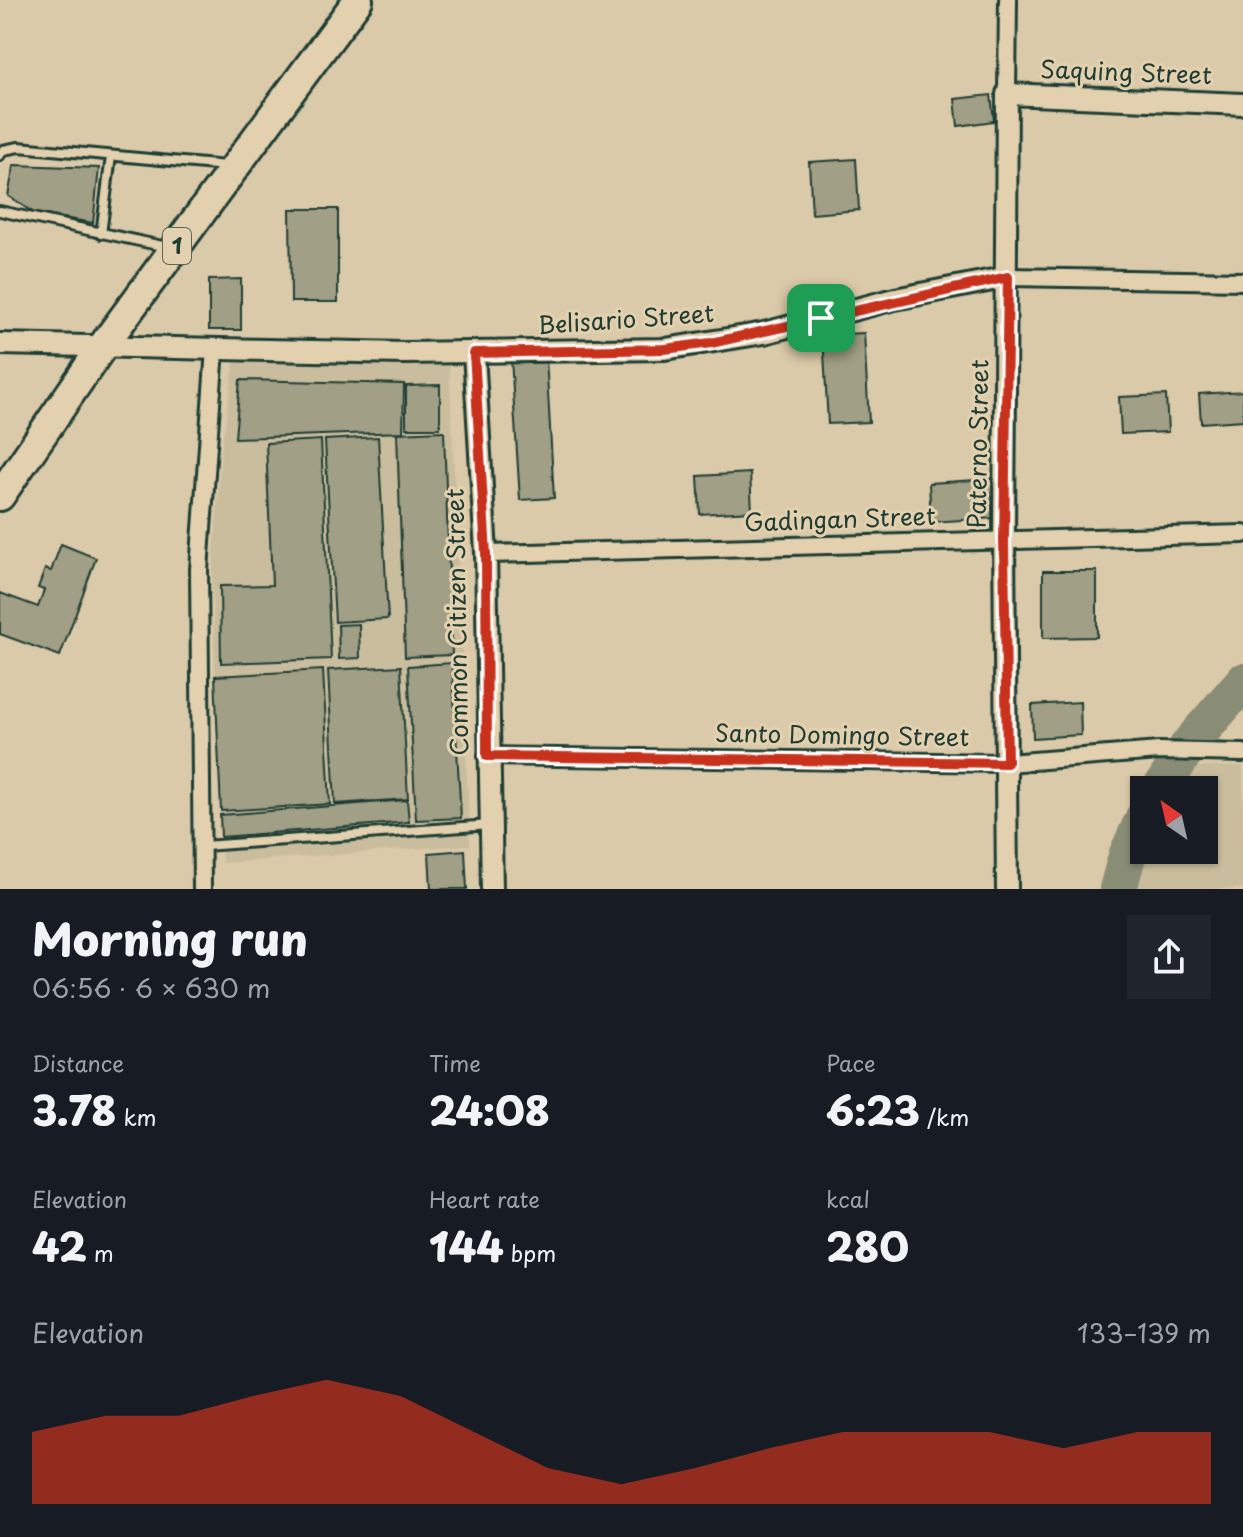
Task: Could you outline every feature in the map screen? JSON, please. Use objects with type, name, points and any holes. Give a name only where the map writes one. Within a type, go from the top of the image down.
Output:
[{"type":"highway","name":"1","points":[[0,496],[102,347],[358,0]]},
{"type":"street","name":"Paterno Street","points":[[1007,889],[1004,539],[1008,0]]},
{"type":"street","name":"Saquing Street","points":[[1007,94],[1243,104]]},
{"type":"street","name":"Belisario Street","points":[[0,344],[474,353],[665,349],[711,343],[1008,277],[1243,281]]},
{"type":"street","points":[[202,889],[204,846],[199,570],[215,349]]},
{"type":"street","name":"Common Citizen Street","points":[[474,353],[486,554],[487,756],[492,889]]},
{"type":"street","name":"Gadingan Street","points":[[486,554],[1243,534]]},
{"type":"street","name":"Santo Domingo Street","points":[[487,756],[1007,763],[1159,751],[1243,753]]},
{"type":"lane","points":[[0,155],[3,150],[19,147],[234,167]]},
{"type":"lane","points":[[101,234],[111,156]]},
{"type":"lane","points":[[0,211],[175,249]]},
{"type":"lane","points":[[204,846],[490,825]]},
{"type":"shaded area","points":[[236,352],[449,357],[470,845],[222,863],[212,584],[221,450]]},
{"type":"shaded area","points":[[1243,766],[1243,889],[1122,889],[1134,864],[1218,864],[1218,776],[1181,776],[1186,767]]},
{"type":"building","points":[[991,95],[994,121],[958,126],[955,99]]},
{"type":"building","points":[[856,159],[859,210],[812,214],[809,162]]},
{"type":"building","points":[[14,165],[99,168],[93,223],[34,213],[8,196]]},
{"type":"building","points":[[290,209],[338,209],[338,302],[291,302]]},
{"type":"building","points":[[241,279],[241,330],[209,330],[209,280]]},
{"type":"building","points":[[864,333],[869,422],[828,424],[823,335]]},
{"type":"building","points":[[546,357],[554,498],[520,500],[511,359]]},
{"type":"building","points":[[240,380],[404,384],[403,432],[235,438]]},
{"type":"building","points":[[440,385],[440,428],[406,428],[406,386]]},
{"type":"building","points":[[1243,391],[1243,420],[1201,423],[1199,394]]},
{"type":"building","points":[[1166,395],[1168,432],[1121,434],[1119,397]]},
{"type":"building","points":[[444,431],[452,655],[405,657],[397,433]]},
{"type":"building","points":[[378,437],[388,619],[335,622],[325,440]]},
{"type":"building","points":[[321,440],[331,659],[221,663],[220,586],[272,585],[266,443]]},
{"type":"building","points":[[750,473],[752,511],[700,514],[698,476]]},
{"type":"building","points":[[992,479],[994,518],[931,522],[929,483]]},
{"type":"building","points":[[61,544],[96,558],[60,656],[0,634],[0,593],[38,607],[44,590],[38,588],[45,569],[51,571]]},
{"type":"building","points":[[1043,571],[1097,571],[1097,637],[1043,638]]},
{"type":"building","points":[[359,624],[360,658],[339,659],[338,625]]},
{"type":"building","points":[[452,663],[461,818],[416,820],[408,666]]},
{"type":"building","points":[[401,666],[408,799],[335,804],[328,670]]},
{"type":"building","points":[[323,670],[330,804],[221,811],[215,676]]},
{"type":"building","points":[[1080,702],[1081,735],[1033,738],[1032,705]]},
{"type":"building","points":[[407,800],[409,822],[221,837],[220,815]]},
{"type":"building","points":[[465,850],[467,889],[431,889],[429,853]]},
{"type":"waterway","points":[[1169,776],[1189,745],[1243,682]]},
{"type":"waterway","points":[[1118,889],[1130,849]]},
{"type":"route","points":[[1008,277],[1004,539],[1007,763],[487,756],[486,554],[474,353],[665,349],[764,333],[821,318],[895,299],[1008,277]]}]
